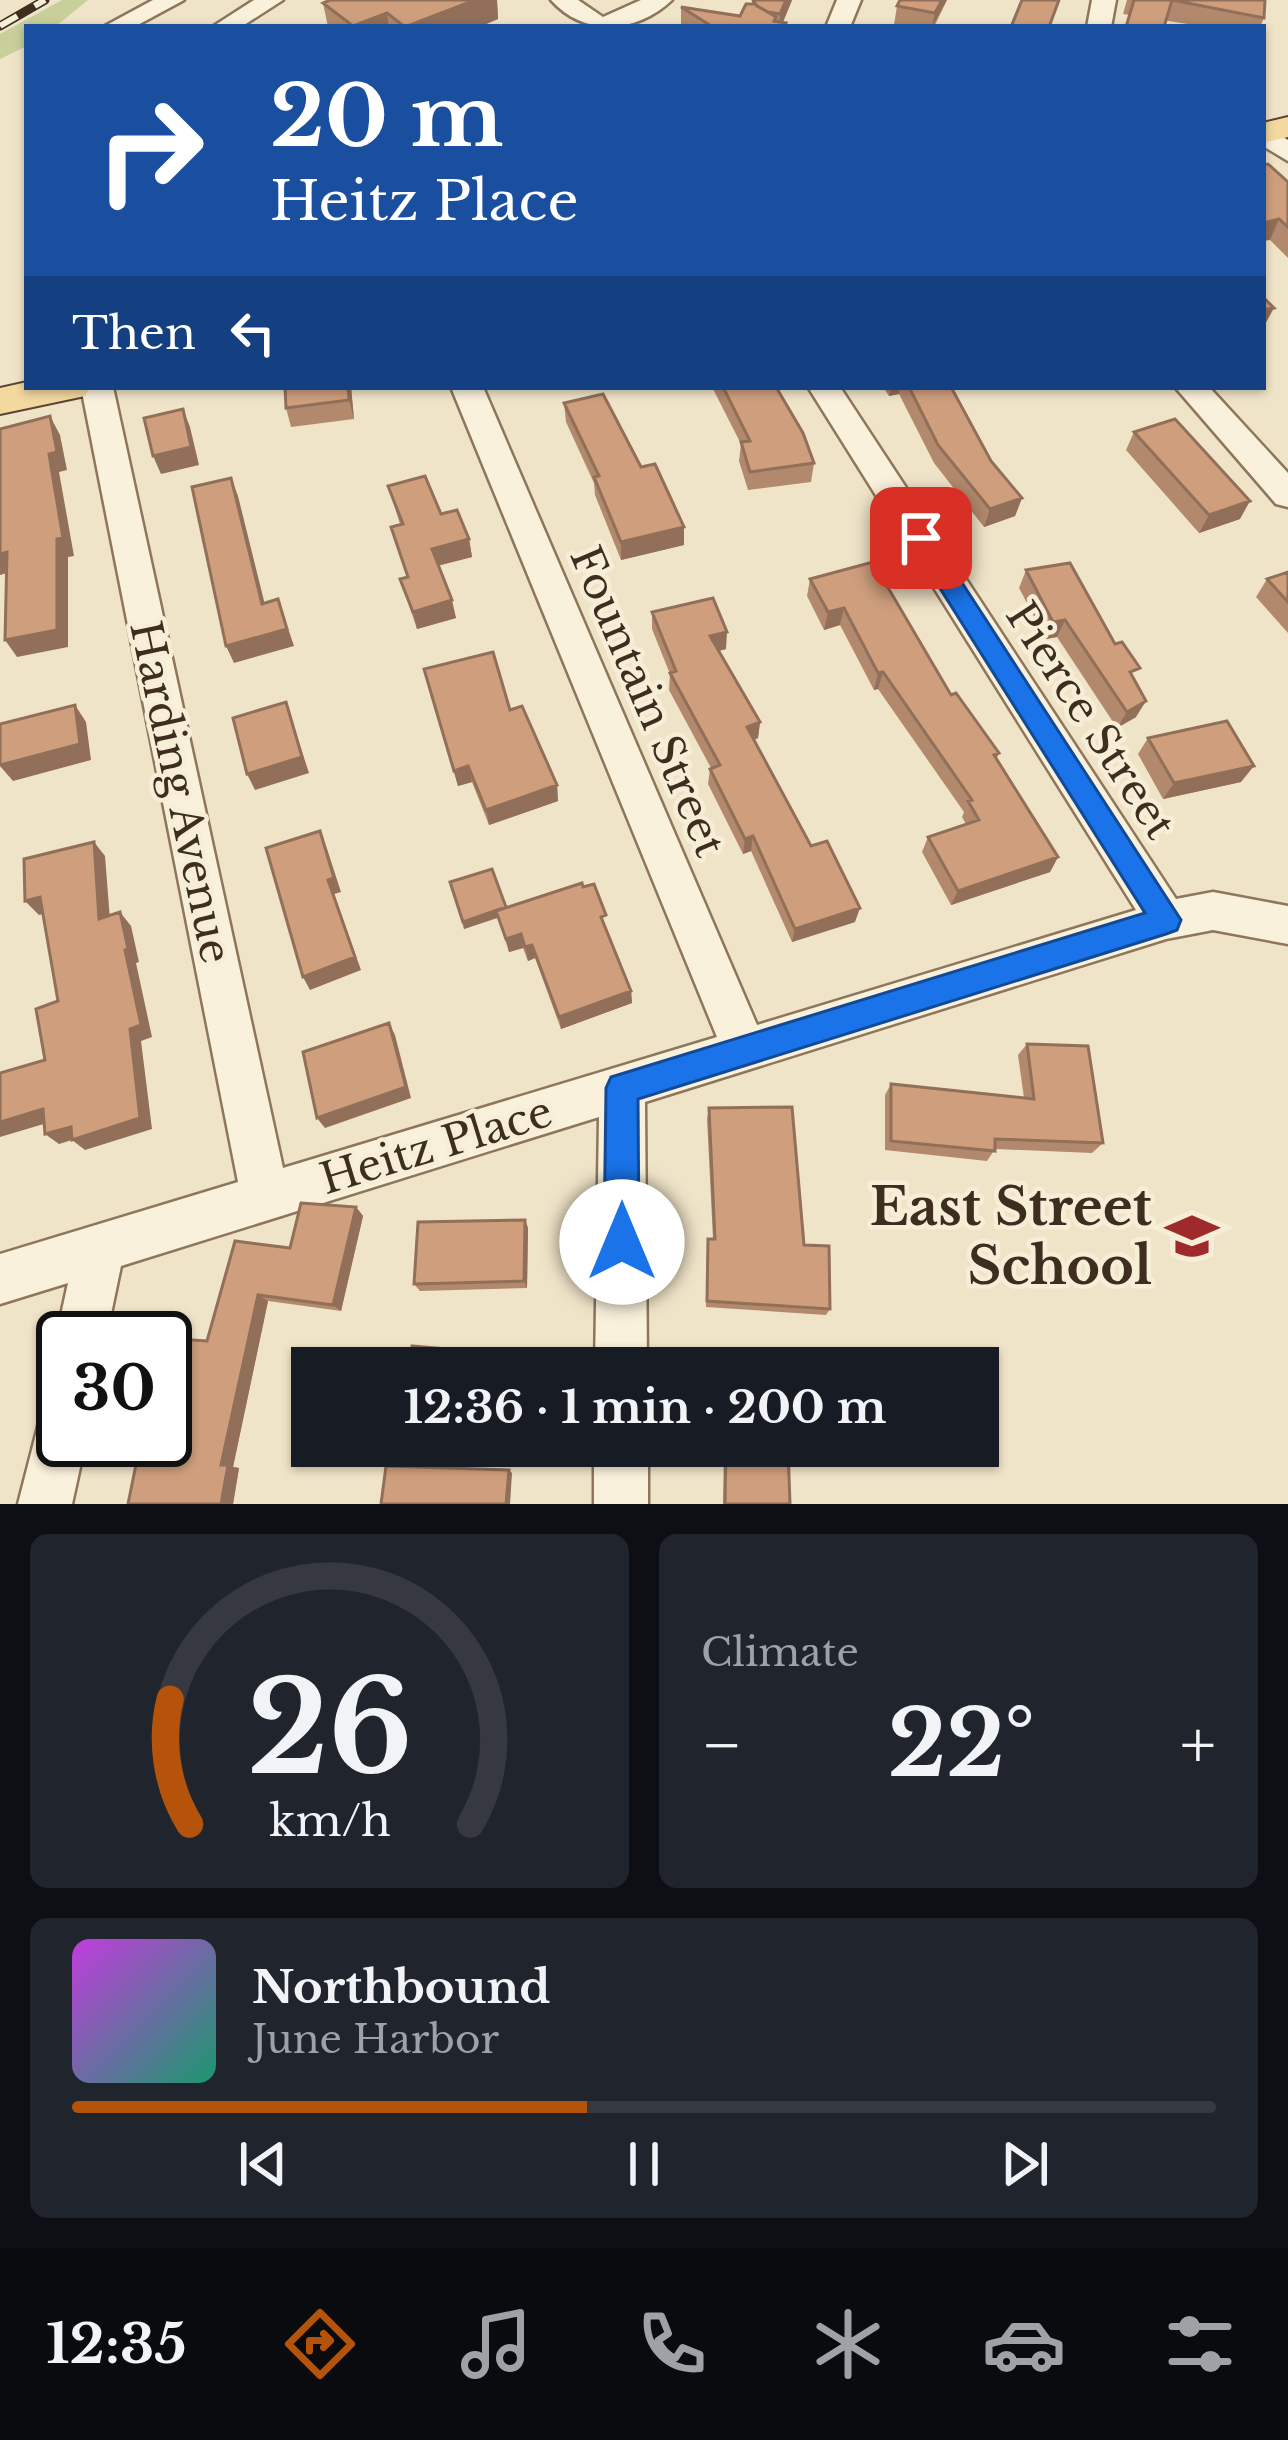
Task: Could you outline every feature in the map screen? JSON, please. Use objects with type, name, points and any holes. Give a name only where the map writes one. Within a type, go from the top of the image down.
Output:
[{"type":"main road","points":[[0,401],[55,390]]},
{"type":"street","points":[[121,24],[172,0]]},
{"type":"street","points":[[229,24],[271,0]]},
{"type":"street","points":[[563,0],[597,24]]},
{"type":"street","points":[[608,24],[660,0]]},
{"type":"street","name":"Harding Avenue","points":[[99,390],[265,1198]]},
{"type":"street","name":"Fountain Street","points":[[468,390],[746,1050]]},
{"type":"street","name":"Pierce Street","points":[[826,390],[1166,920]]},
{"type":"street","points":[[1194,390],[1288,495]]},
{"type":"street","name":"Heitz Place","points":[[0,1279],[1166,920],[1213,910],[1288,925]]},
{"type":"street","points":[[621,1347],[622,1088]]},
{"type":"street","points":[[87,1311],[100,1248]]},
{"type":"street","points":[[45,1504],[53,1467]]},
{"type":"street","points":[[621,1467],[621,1504]]},
{"type":"green space","points":[[62,0],[88,0],[59,24],[24,24],[24,47],[0,59],[0,34]]},
{"type":"building","points":[[475,0],[413,24],[401,24],[387,13],[350,24],[323,3]]},
{"type":"building","points":[[753,0],[786,0],[780,14],[768,12]]},
{"type":"building","points":[[900,0],[942,0],[935,13],[897,6]]},
{"type":"building","points":[[1022,0],[1059,0],[1050,24],[1012,24]]},
{"type":"building","points":[[1134,0],[1172,0],[1165,24],[1127,24]]},
{"type":"building","points":[[1172,0],[1265,0],[1264,18]]},
{"type":"building","points":[[746,4],[754,4],[776,17],[774,21],[786,23],[708,24],[681,7],[740,16]]},
{"type":"building","points":[[1266,164],[1288,182],[1288,227],[1279,219],[1266,222]]},
{"type":"building","points":[[285,390],[348,390],[349,400],[286,408]]},
{"type":"building","points":[[724,390],[778,390],[814,463],[750,472],[741,442],[750,441]]},
{"type":"building","points":[[910,390],[953,390],[991,461],[1022,498],[990,509],[938,445]]},
{"type":"building","points":[[603,394],[641,467],[655,464],[684,527],[621,542],[594,477],[599,476],[564,403]]},
{"type":"building","points":[[183,409],[191,447],[153,456],[144,418]]},
{"type":"building","points":[[50,416],[57,452],[49,454],[63,538],[57,539],[57,630],[5,640],[7,552],[0,554],[0,429]]},
{"type":"building","points":[[1175,419],[1250,501],[1209,515],[1134,432]]},
{"type":"building","points":[[425,476],[441,514],[457,510],[469,539],[432,549],[452,600],[413,612],[400,579],[408,577],[391,527],[403,524],[388,486]]},
{"type":"building","points":[[231,478],[262,604],[278,599],[287,629],[226,646],[192,487]]},
{"type":"building","points":[[873,562],[951,695],[956,693],[999,753],[994,755],[1058,857],[958,891],[928,837],[979,820],[968,801],[972,800],[883,672],[878,673],[844,608],[828,612],[810,579]]},
{"type":"building","points":[[1070,563],[1115,644],[1122,642],[1140,668],[1130,672],[1146,701],[1127,712],[1065,620],[1053,622],[1026,570]]},
{"type":"building","points":[[1288,572],[1288,602],[1267,579]]},
{"type":"building","points":[[713,598],[727,632],[710,636],[760,722],[747,727],[811,846],[827,841],[860,908],[795,929],[753,836],[745,839],[710,769],[720,765],[670,673],[676,671],[652,612]]},
{"type":"building","points":[[493,652],[510,710],[522,706],[557,785],[486,810],[468,766],[454,771],[424,669]]},
{"type":"building","points":[[286,702],[302,757],[247,774],[233,718]]},
{"type":"building","points":[[75,705],[80,744],[0,765],[0,724]]},
{"type":"building","points":[[1227,721],[1254,766],[1174,783],[1148,738]]},
{"type":"building","points":[[320,831],[334,878],[328,880],[355,957],[303,977],[266,848]]},
{"type":"building","points":[[94,842],[99,919],[120,912],[141,1025],[130,1029],[140,1118],[72,1140],[71,1127],[45,1134],[43,1109],[0,1122],[0,1073],[45,1060],[36,1009],[58,1001],[40,897],[25,901],[24,859]]},
{"type":"building","points":[[492,869],[506,907],[463,922],[450,882]]},
{"type":"building","points":[[582,883],[583,887],[594,884],[606,915],[601,917],[631,991],[559,1017],[532,945],[525,947],[521,934],[506,939],[496,911]]},
{"type":"building","points":[[389,1023],[406,1087],[317,1118],[303,1052]]},
{"type":"building","points":[[1027,1044],[1088,1046],[1103,1143],[995,1139],[995,1151],[891,1141],[891,1084],[1034,1099]]},
{"type":"building","points":[[792,1107],[804,1245],[829,1246],[830,1309],[707,1301],[708,1239],[715,1239],[709,1108]]},
{"type":"building","points":[[301,1203],[356,1207],[333,1305],[258,1295],[221,1465],[228,1465],[221,1504],[128,1504],[136,1467],[192,1467],[192,1340],[207,1341],[235,1241],[290,1248]]},
{"type":"building","points":[[525,1220],[524,1281],[414,1284],[418,1222]]},
{"type":"building","points":[[386,1467],[509,1470],[506,1504],[381,1504]]},
{"type":"building","points":[[726,1467],[789,1467],[790,1504],[725,1504]]},
{"type":"railway","points":[[0,26],[45,0]]},
{"type":"place","name":"East Street School","points":[[1192,1236]]},
{"type":"route","points":[[622,1242],[622,1088],[1166,920],[921,538]]}]
